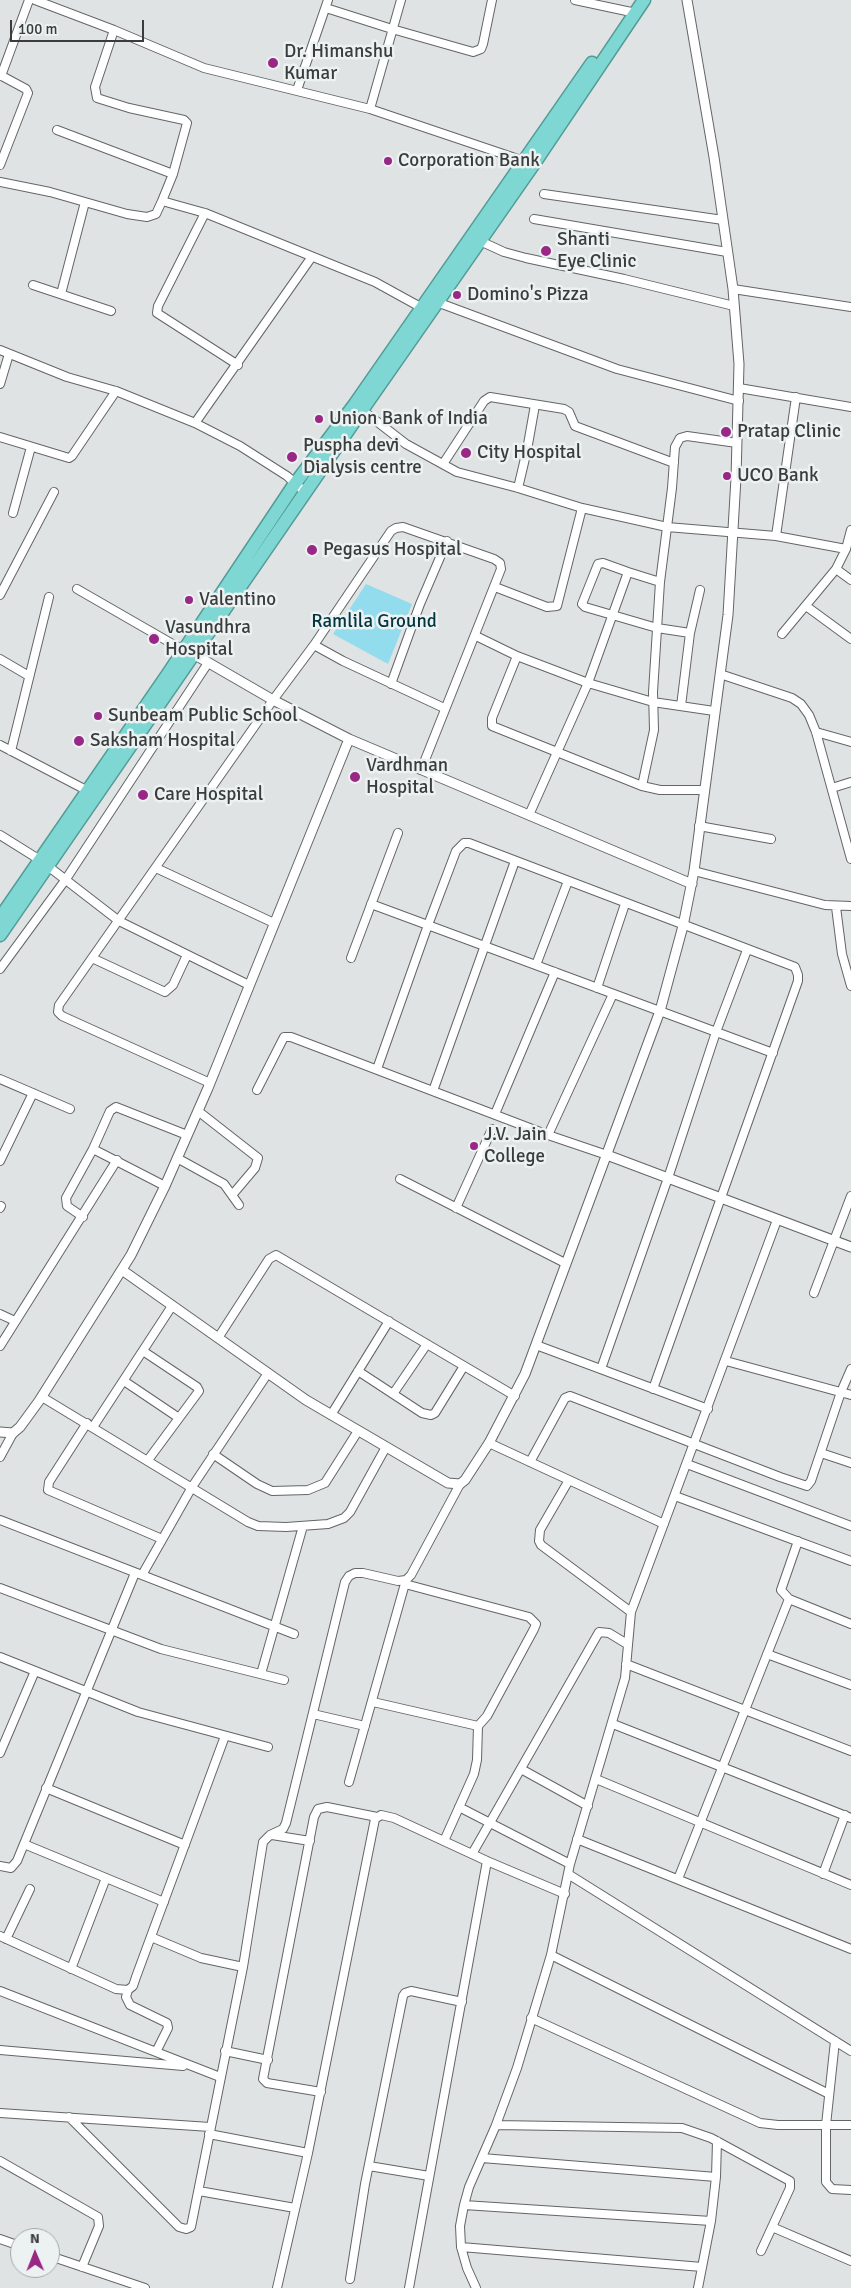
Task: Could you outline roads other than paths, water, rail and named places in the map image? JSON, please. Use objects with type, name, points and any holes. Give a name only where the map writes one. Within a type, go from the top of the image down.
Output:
[{"type":"highway","points":[[0,935],[88,791],[187,651],[306,492],[362,410],[429,305],[480,241],[529,163],[632,8],[644,0]]},
{"type":"highway","points":[[0,918],[44,863],[187,651],[294,485],[429,305],[529,163]]},
{"type":"street","points":[[0,165],[28,96],[26,88],[1,76],[29,0]]},
{"type":"street","points":[[35,0],[114,30],[204,68],[370,108],[529,163]]},
{"type":"street","points":[[370,108],[401,0]]},
{"type":"street","points":[[297,90],[327,4],[392,29],[478,51],[484,44],[492,0]]},
{"type":"street","points":[[575,0],[632,8]]},
{"type":"street","points":[[349,1782],[406,1582],[460,1484],[465,1480],[489,1443],[515,1396],[536,1345],[660,1011],[683,926],[692,884],[728,615],[738,388],[733,289],[687,0]]},
{"type":"street","points":[[0,182],[50,192],[147,217],[156,214],[173,174],[187,125],[186,122],[99,100],[96,96],[95,88],[114,30]]},
{"type":"street","points":[[57,130],[173,174]]},
{"type":"street","points":[[544,194],[723,220]]},
{"type":"street","points":[[162,201],[205,214],[429,305],[617,369],[738,401]]},
{"type":"street","points":[[61,294],[85,202]]},
{"type":"street","points":[[205,214],[158,306],[156,314],[238,365]]},
{"type":"street","points":[[534,219],[727,252]]},
{"type":"street","points":[[480,241],[504,252],[526,258],[624,279],[734,306]]},
{"type":"street","points":[[195,423],[238,365],[311,258]]},
{"type":"street","points":[[32,285],[112,311]]},
{"type":"street","points":[[733,289],[851,307]]},
{"type":"street","points":[[0,350],[67,377],[116,390],[195,423],[240,446],[287,476],[294,485],[306,492]]},
{"type":"street","points":[[0,384],[10,354]]},
{"type":"street","points":[[738,388],[851,407]]},
{"type":"street","points":[[0,437],[66,458],[72,456],[116,390]]},
{"type":"street","points":[[443,464],[487,398],[494,397],[564,409],[569,412],[575,426],[674,464]]},
{"type":"street","points":[[776,536],[796,397]]},
{"type":"street","points":[[518,488],[535,405]]},
{"type":"street","points":[[362,410],[406,444],[457,472],[518,488],[582,508],[667,526],[776,536],[846,549]]},
{"type":"street","points":[[642,786],[652,744],[660,582],[675,447],[680,438],[687,436],[737,443]]},
{"type":"street","points":[[13,513],[31,447]]},
{"type":"street","points":[[0,595],[54,492]]},
{"type":"street","points":[[495,588],[547,607],[557,606],[582,508]]},
{"type":"street","points":[[210,1082],[62,1016],[58,1012],[59,1004],[314,644],[391,531],[403,527],[494,559],[500,563],[501,569],[476,636],[444,708],[421,770]]},
{"type":"street","points":[[782,634],[836,569],[846,549],[851,530]]},
{"type":"street","points":[[391,684],[420,604],[447,541]]},
{"type":"street","points":[[660,582],[603,563],[598,564],[582,602],[585,608],[657,628],[690,633]]},
{"type":"street","points":[[836,569],[851,580]]},
{"type":"street","points":[[529,815],[588,683],[628,572]]},
{"type":"street","points":[[77,589],[273,700],[350,739],[692,884]]},
{"type":"street","points":[[681,706],[690,633],[700,590]]},
{"type":"street","points":[[11,751],[49,597]]},
{"type":"street","points":[[806,606],[851,639]]},
{"type":"street","points":[[476,636],[517,656],[588,683],[653,702],[714,710]]},
{"type":"street","points":[[314,644],[391,684],[444,708]]},
{"type":"street","points":[[517,656],[490,723],[495,728],[642,786],[660,790],[704,790]]},
{"type":"street","points":[[0,659],[30,676]]},
{"type":"street","points":[[0,969],[66,879],[208,663]]},
{"type":"street","points":[[720,674],[797,701],[809,715],[816,732],[851,860]]},
{"type":"street","points":[[816,732],[851,742]]},
{"type":"street","points":[[0,1457],[13,1433],[20,1427],[42,1396],[122,1270],[165,1186],[198,1111],[350,739]]},
{"type":"street","points":[[0,745],[88,791]]},
{"type":"street","points":[[832,788],[851,782]]},
{"type":"street","points":[[699,826],[771,839]]},
{"type":"street","points":[[351,958],[398,833]]},
{"type":"street","points":[[0,835],[44,863],[119,921],[249,985]]},
{"type":"street","points":[[377,1069],[428,925],[460,846],[469,843],[625,904],[795,967],[798,975],[772,1053],[653,1388]]},
{"type":"street","points":[[432,1091],[515,860]]},
{"type":"street","points":[[156,868],[274,923]]},
{"type":"street","points":[[694,870],[836,907],[851,906]]},
{"type":"street","points":[[536,965],[568,881]]},
{"type":"street","points":[[371,904],[772,1053]]},
{"type":"street","points":[[597,988],[625,904]]},
{"type":"street","points":[[836,907],[842,954],[851,986]]},
{"type":"street","points":[[601,1369],[668,1178],[716,1032],[747,950]]},
{"type":"street","points":[[92,958],[165,992],[173,985],[187,955]]},
{"type":"street","points":[[495,1114],[555,972]]},
{"type":"street","points":[[548,1135],[613,994]]},
{"type":"street","points":[[258,1090],[282,1041],[287,1036],[548,1135],[668,1178],[721,1200],[851,1247]]},
{"type":"street","points":[[0,1080],[70,1109]]},
{"type":"street","points":[[0,1162],[33,1093]]},
{"type":"street","points":[[82,1216],[67,1206],[66,1198],[93,1149],[110,1111],[116,1107],[187,1135]]},
{"type":"street","points":[[198,1111],[258,1158],[255,1168],[232,1194]]},
{"type":"street","points":[[456,1208],[492,1129]]},
{"type":"street","points":[[93,1149],[165,1186]]},
{"type":"street","points":[[177,1158],[224,1184],[239,1205]]},
{"type":"street","points":[[0,1346],[117,1160]]},
{"type":"street","points":[[400,1179],[565,1263]]},
{"type":"street","points":[[814,1293],[851,1196]]},
{"type":"street","points":[[476,2288],[467,2268],[461,2247],[460,2226],[464,2205],[469,2187],[496,2125],[517,2068],[550,1955],[565,1894],[570,1864],[613,1724],[626,1664],[631,1612],[777,1220]]},
{"type":"street","points":[[218,1338],[269,1259],[276,1255],[515,1396]]},
{"type":"street","points":[[122,1270],[331,1415],[448,1483],[460,1484]]},
{"type":"street","points":[[162,1539],[48,1490],[49,1482],[124,1381],[172,1306]]},
{"type":"street","points":[[0,1314],[15,1321]]},
{"type":"street","points":[[331,1415],[389,1321]]},
{"type":"street","points":[[393,1394],[427,1344]]},
{"type":"street","points":[[536,1345],[708,1409]]},
{"type":"street","points":[[143,1351],[199,1388],[148,1460]]},
{"type":"street","points":[[726,1361],[851,1395]]},
{"type":"street","points":[[358,1371],[422,1413],[431,1415],[436,1413],[464,1366]]},
{"type":"street","points":[[530,1462],[567,1396],[574,1396],[694,1444],[807,1486],[811,1482],[841,1392],[851,1369]]},
{"type":"street","points":[[0,1866],[7,1869],[14,1866],[85,1691],[138,1574],[162,1539],[213,1454],[268,1373]]},
{"type":"street","points":[[124,1381],[179,1418]]},
{"type":"street","points":[[42,1396],[248,1522],[258,1526],[328,1524],[344,1518],[350,1512],[386,1447]]},
{"type":"street","points":[[213,1454],[257,1484],[272,1491],[308,1490],[325,1483],[358,1431]]},
{"type":"street","points":[[0,1432],[13,1433]]},
{"type":"street","points":[[489,1443],[664,1524]]},
{"type":"street","points":[[821,1453],[851,1462]]},
{"type":"street","points":[[687,1464],[851,1526]]},
{"type":"street","points":[[569,1480],[540,1530],[539,1541],[541,1545],[631,1612]]},
{"type":"street","points":[[675,1496],[851,1561]]},
{"type":"street","points":[[0,1520],[294,1634]]},
{"type":"street","points":[[261,1674],[303,1526]]},
{"type":"street","points":[[798,1541],[781,1590],[789,1599],[851,1624]]},
{"type":"street","points":[[69,2117],[179,2227],[186,2230],[191,2227],[242,1967],[263,1842],[270,1835],[279,1833],[286,1824],[345,1582],[349,1576],[355,1573],[406,1582],[521,1614],[534,1620],[536,1624],[487,1716],[478,1726],[476,1767],[444,1841]]},
{"type":"street","points":[[0,1588],[161,1649],[284,1680]]},
{"type":"street","points":[[678,1879],[789,1599]]},
{"type":"street","points":[[472,1854],[599,1632],[609,1633],[627,1644]]},
{"type":"street","points":[[767,1654],[851,1685]]},
{"type":"street","points":[[0,1657],[145,1714],[268,1747]]},
{"type":"street","points":[[626,1664],[851,1751]]},
{"type":"street","points":[[0,1753],[35,1671]]},
{"type":"street","points":[[373,1702],[478,1726]]},
{"type":"street","points":[[313,1714],[365,1726]]},
{"type":"street","points":[[613,1724],[848,1816],[823,1874]]},
{"type":"street","points":[[156,2052],[168,2028],[167,2023],[130,2005],[126,1997],[128,1990],[133,1986],[225,1736]]},
{"type":"street","points":[[521,1769],[588,1806]]},
{"type":"street","points":[[596,1779],[851,1885]]},
{"type":"street","points":[[46,1788],[185,1845]]},
{"type":"street","points":[[460,1807],[570,1864]]},
{"type":"street","points":[[321,2092],[265,2083],[263,2079],[315,1813],[322,1808],[394,1818],[487,1861],[565,1894]]},
{"type":"street","points":[[277,2288],[321,2092],[373,1824],[377,1817]]},
{"type":"street","points":[[270,1835],[310,1841]]},
{"type":"street","points":[[577,1839],[851,1949]]},
{"type":"street","points":[[24,1844],[164,1902]]},
{"type":"street","points":[[409,2288],[487,1861]]},
{"type":"street","points":[[568,1874],[851,2051]]},
{"type":"street","points":[[71,1969],[106,1878]]},
{"type":"street","points":[[30,1889],[3,1937],[116,1989],[128,1990]]},
{"type":"street","points":[[151,1937],[201,1958],[242,1967]]},
{"type":"street","points":[[550,1955],[828,2094]]},
{"type":"street","points":[[0,1991],[220,2077]]},
{"type":"street","points":[[350,2279],[369,2166],[405,1993],[411,1991],[462,2002]]},
{"type":"street","points":[[532,2018],[760,2123],[851,2125]]},
{"type":"street","points":[[835,2041],[826,2125],[828,2186],[837,2190],[851,2190]]},
{"type":"street","points":[[0,2050],[193,2067]]},
{"type":"street","points":[[226,2051],[268,2060]]},
{"type":"street","points":[[0,2113],[69,2117],[210,2130],[308,2153]]},
{"type":"street","points":[[496,2125],[682,2128],[717,2141],[790,2181],[790,2188],[761,2252]]},
{"type":"street","points":[[698,2288],[711,2221],[716,2177],[717,2141]]},
{"type":"street","points":[[482,2158],[716,2177]]},
{"type":"street","points":[[0,2161],[98,2217],[99,2226],[82,2267]]},
{"type":"street","points":[[369,2166],[429,2176]]},
{"type":"street","points":[[199,2191],[296,2208]]},
{"type":"street","points":[[464,2205],[711,2221]]},
{"type":"street","points":[[772,2227],[851,2261]]},
{"type":"street","points":[[461,2247],[702,2267]]},
{"type":"street","points":[[60,2259],[145,2288]]},
{"type":"place","name":"Dr. Himanshu Kumar","points":[[273,63]]},
{"type":"place","name":"Corporation Bank","points":[[388,161]]},
{"type":"place","name":"Shanti Eye Clinic","points":[[546,251]]},
{"type":"place","name":"Domino's Pizza","points":[[457,295]]},
{"type":"place","name":"Union Bank of India","points":[[319,419]]},
{"type":"place","name":"Pratap Clinic","points":[[726,432]]},
{"type":"place","name":"City Hospital","points":[[466,453]]},
{"type":"place","name":"Puspha devi Dialysis centre","points":[[292,457]]},
{"type":"place","name":"UCO Bank","points":[[727,476]]},
{"type":"place","name":"Pegasus Hospital","points":[[312,550]]},
{"type":"place","name":"Valentino","points":[[189,600]]},
{"type":"place","name":"Vasundhra Hospital","points":[[154,639]]},
{"type":"place","name":"Sunbeam Public School","points":[[98,716]]},
{"type":"place","name":"Saksham Hospital","points":[[79,741]]},
{"type":"place","name":"Vardhman Hospital","points":[[355,777]]},
{"type":"place","name":"Care Hospital","points":[[143,795]]},
{"type":"place","name":"J.V. Jain College","points":[[474,1146]]},
{"type":"park label","name":"Ramlila Ground","points":[[374,622]]}]
